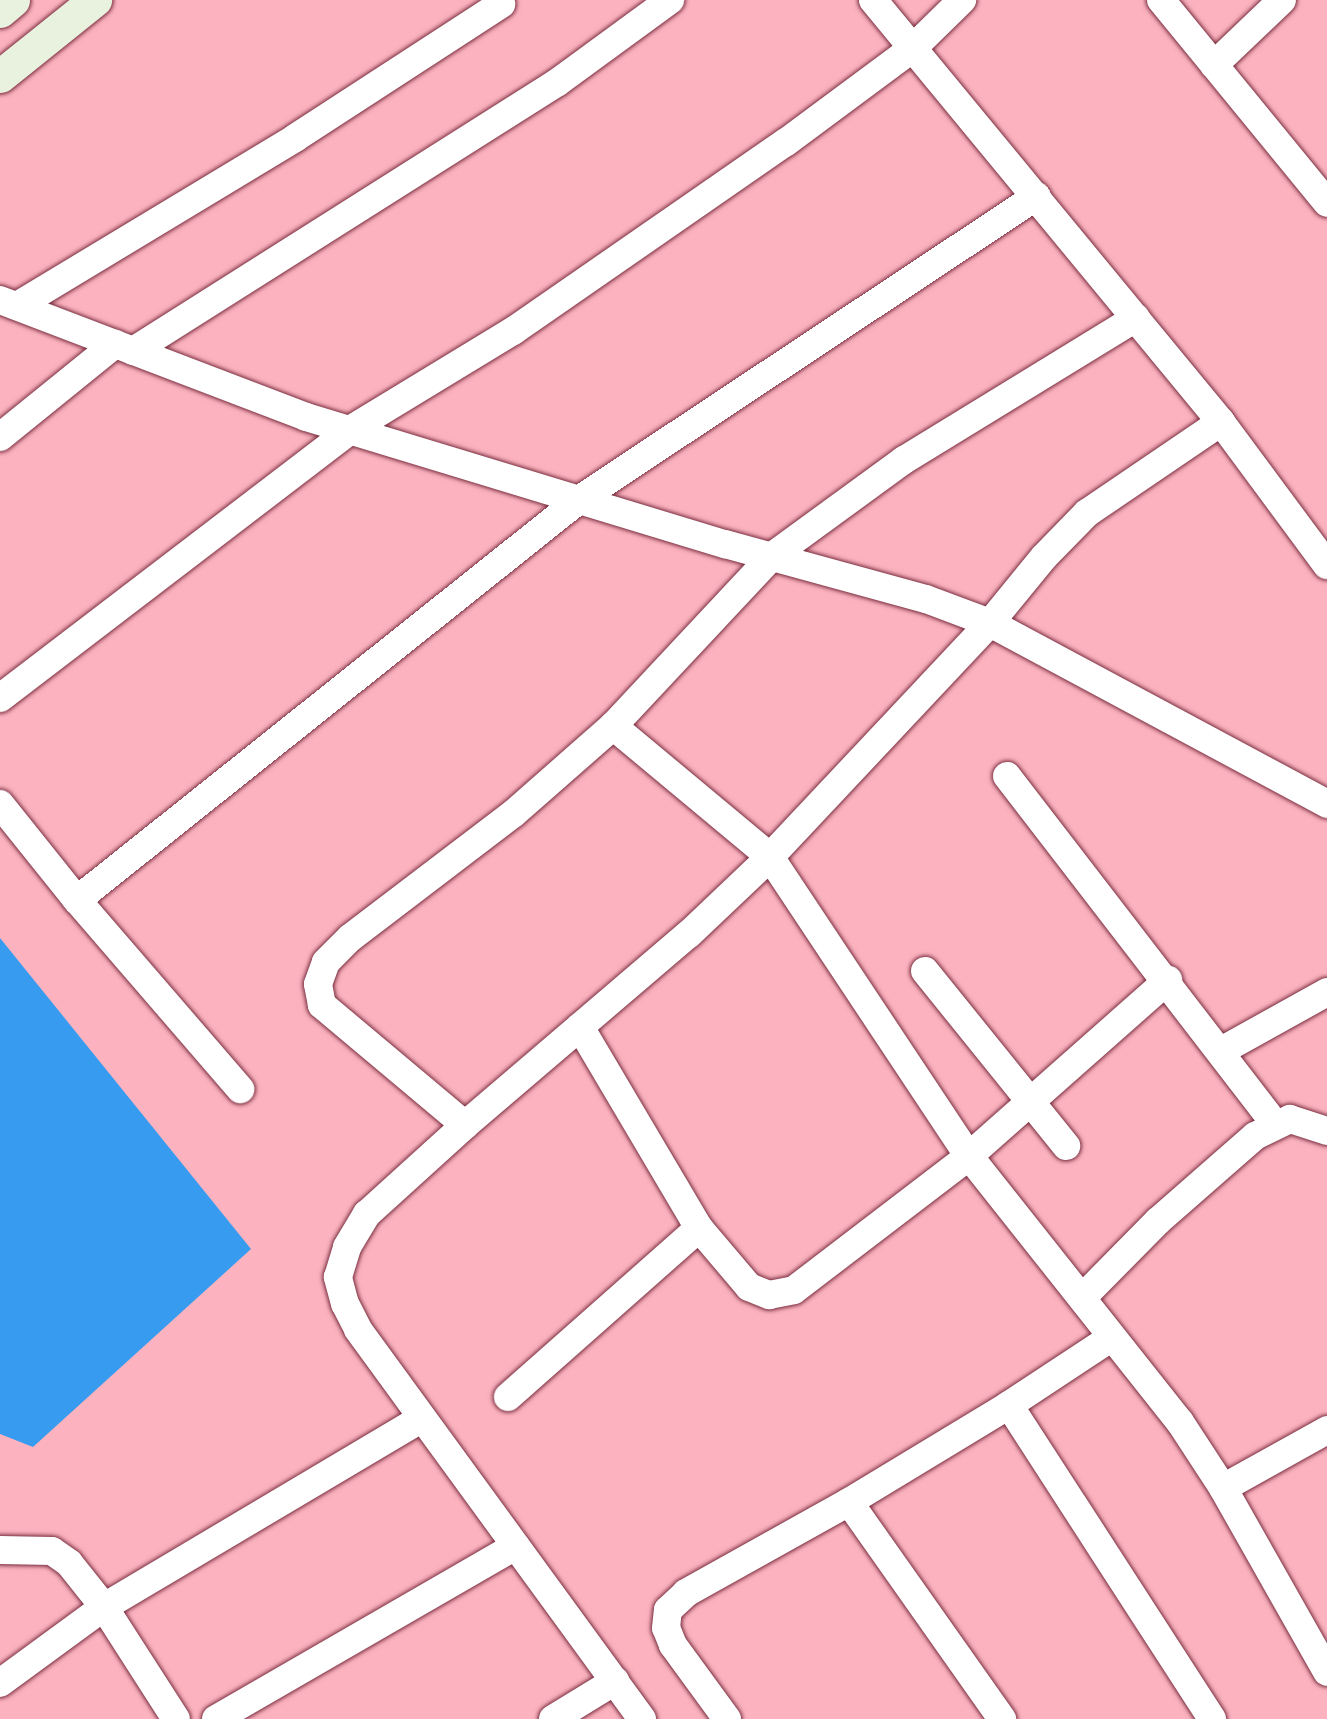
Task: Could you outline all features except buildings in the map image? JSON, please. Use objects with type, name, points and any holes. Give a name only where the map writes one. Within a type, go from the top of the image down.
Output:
[{"type":"main road","points":[[0,11],[13,0]]},
{"type":"main road","points":[[0,76],[95,0]]},
{"type":"street","points":[[0,437],[124,347],[558,82],[670,0]]},
{"type":"street","points":[[873,0],[1037,196],[1221,422],[1327,565]]},
{"type":"street","points":[[0,698],[350,430],[513,331],[785,142],[913,48],[962,0]]},
{"type":"street","points":[[1161,0],[1327,203]]},
{"type":"street","points":[[1214,65],[1282,0]]},
{"type":"street","points":[[9,303],[295,138],[501,4]]},
{"type":"street","points":[[77,900],[580,500],[1037,196]]},
{"type":"street","points":[[9,303],[350,430],[771,557],[926,599],[990,623],[1327,804]]},
{"type":"street","points":[[465,1125],[322,1005],[318,984],[326,962],[350,938],[514,813],[613,726],[771,557],[904,460],[1136,318]]},
{"type":"street","points":[[642,1719],[421,1419],[358,1329],[345,1304],[338,1277],[347,1247],[367,1214],[465,1125],[689,934],[770,857],[990,623],[1044,557],[1087,513],[1221,422]]},
{"type":"street","points":[[613,726],[770,857],[969,1156],[1180,1422],[1223,1488],[1327,1672]]},
{"type":"street","points":[[1007,776],[1168,980],[1275,1123]]},
{"type":"street","points":[[0,804],[77,900],[240,1089]]},
{"type":"street","points":[[925,971],[1028,1103],[1066,1146]]},
{"type":"street","points":[[580,1027],[699,1228],[749,1287],[769,1295],[794,1290],[969,1156],[1168,980]]},
{"type":"street","points":[[1221,1052],[1327,992]]},
{"type":"street","points":[[1082,1298],[1158,1221],[1275,1123],[1290,1119],[1327,1131]]},
{"type":"street","points":[[508,1397],[699,1228]]},
{"type":"street","points":[[727,1719],[673,1645],[666,1628],[668,1610],[686,1593],[849,1502],[1009,1405],[1112,1337]]},
{"type":"street","points":[[1009,1405],[1212,1719]]},
{"type":"street","points":[[0,1683],[104,1608],[421,1419]]},
{"type":"street","points":[[1223,1488],[1327,1430]]},
{"type":"street","points":[[849,1502],[1002,1719]]},
{"type":"street","points":[[216,1719],[516,1546]]},
{"type":"street","points":[[0,1550],[52,1551],[69,1563],[104,1608],[176,1719]]},
{"type":"street","points":[[553,1719],[615,1681]]},
{"type":"water","points":[[0,938],[251,1249],[33,1447],[0,1434]]}]
